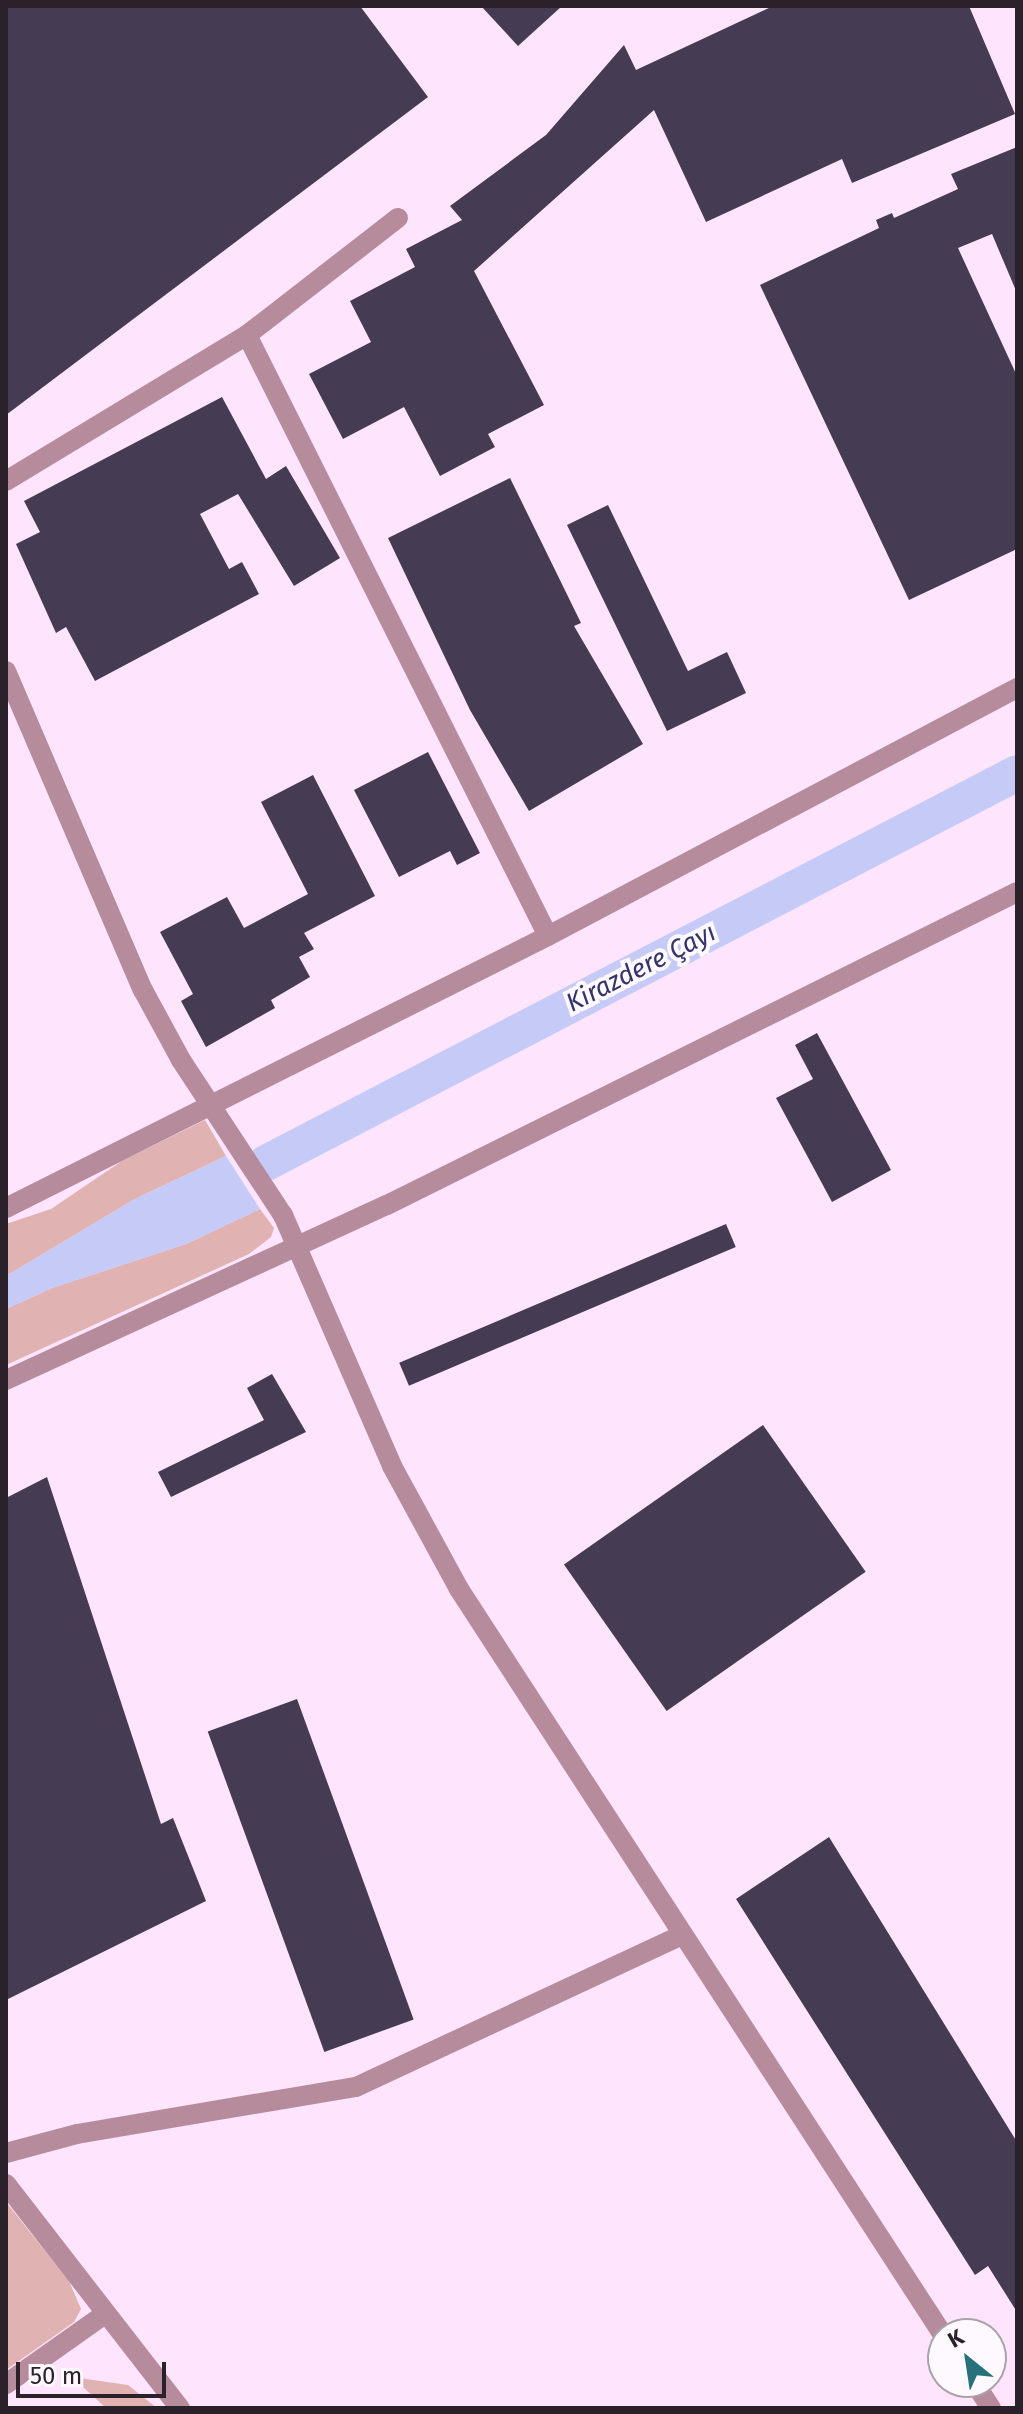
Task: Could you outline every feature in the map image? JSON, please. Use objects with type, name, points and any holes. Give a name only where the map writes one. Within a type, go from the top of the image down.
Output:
[{"type":"street","points":[[6,481],[247,335],[398,218]]},
{"type":"street","points":[[247,335],[548,936]]},
{"type":"street","points":[[6,671],[143,990],[298,1246],[392,1466],[459,1589],[932,2318]]},
{"type":"street","points":[[6,1208],[548,936],[1017,688]]},
{"type":"street","points":[[6,1380],[298,1246],[1017,892]]},
{"type":"street","points":[[6,2153],[77,2134],[356,2087],[682,1935]]},
{"type":"street","points":[[6,2184],[180,2408]]},
{"type":"street","points":[[6,2384],[105,2314]]},
{"type":"shaded area","points":[[205,1120],[226,1156],[135,1199],[6,1276],[6,1224],[51,1209],[122,1161]]},
{"type":"shaded area","points":[[260,1209],[274,1228],[271,1237],[249,1254],[6,1365],[6,1309],[52,1288],[186,1244]]},
{"type":"shaded area","points":[[6,2202],[69,2281],[81,2309],[74,2322],[6,2370]]},
{"type":"shaded area","points":[[72,2377],[128,2385],[157,2408],[106,2408]]},
{"type":"water","points":[[226,1156],[260,1209],[186,1244],[52,1288],[6,1309],[6,1276],[135,1199]]},
{"type":"building","points":[[6,6],[360,6],[428,97],[6,415]]},
{"type":"building","points":[[481,6],[562,6],[518,46]]},
{"type":"building","points":[[773,6],[969,6],[1015,114],[852,183],[842,159],[706,222],[654,110],[474,271],[544,405],[488,434],[495,447],[440,476],[404,407],[343,439],[309,374],[371,342],[350,301],[415,267],[406,249],[462,220],[450,206],[546,135],[624,45],[636,70]]},
{"type":"building","points":[[1017,147],[1017,293],[992,234],[958,248],[1017,376],[1017,549],[909,600],[760,285],[879,228],[876,220],[892,213],[894,218],[958,189],[951,174]]},
{"type":"building","points":[[222,397],[266,479],[286,466],[340,558],[294,586],[238,494],[200,514],[229,569],[242,562],[259,594],[95,681],[66,627],[56,633],[16,544],[40,532],[24,501]]},
{"type":"building","points":[[510,478],[581,623],[574,626],[643,744],[529,811],[470,710],[388,538]]},
{"type":"building","points":[[608,505],[688,671],[727,652],[746,693],[667,731],[567,525]]},
{"type":"building","points":[[428,752],[480,853],[457,865],[450,851],[399,877],[354,790]]},
{"type":"building","points":[[313,775],[375,896],[304,933],[314,949],[299,957],[310,977],[271,1000],[275,1008],[206,1047],[181,1001],[193,994],[160,932],[227,897],[244,928],[308,894],[261,802]]},
{"type":"building","points":[[817,1033],[891,1170],[832,1202],[776,1098],[813,1079],[795,1045]]},
{"type":"building","points":[[726,1224],[736,1247],[409,1386],[399,1363]]},
{"type":"building","points":[[272,1374],[306,1432],[171,1497],[158,1472],[264,1420],[247,1388]]},
{"type":"building","points":[[763,1425],[866,1572],[667,1711],[564,1564]]},
{"type":"building","points":[[47,1477],[161,1824],[173,1818],[206,1901],[6,2000],[6,1498]]},
{"type":"building","points":[[297,1699],[414,2019],[324,2052],[208,1731]]},
{"type":"building","points":[[829,1837],[1017,2142],[1017,2312],[988,2266],[975,2275],[736,1899]]},
{"type":"waterway","name":"Kirazdere Çayı","points":[[266,1163],[1017,773]]}]
